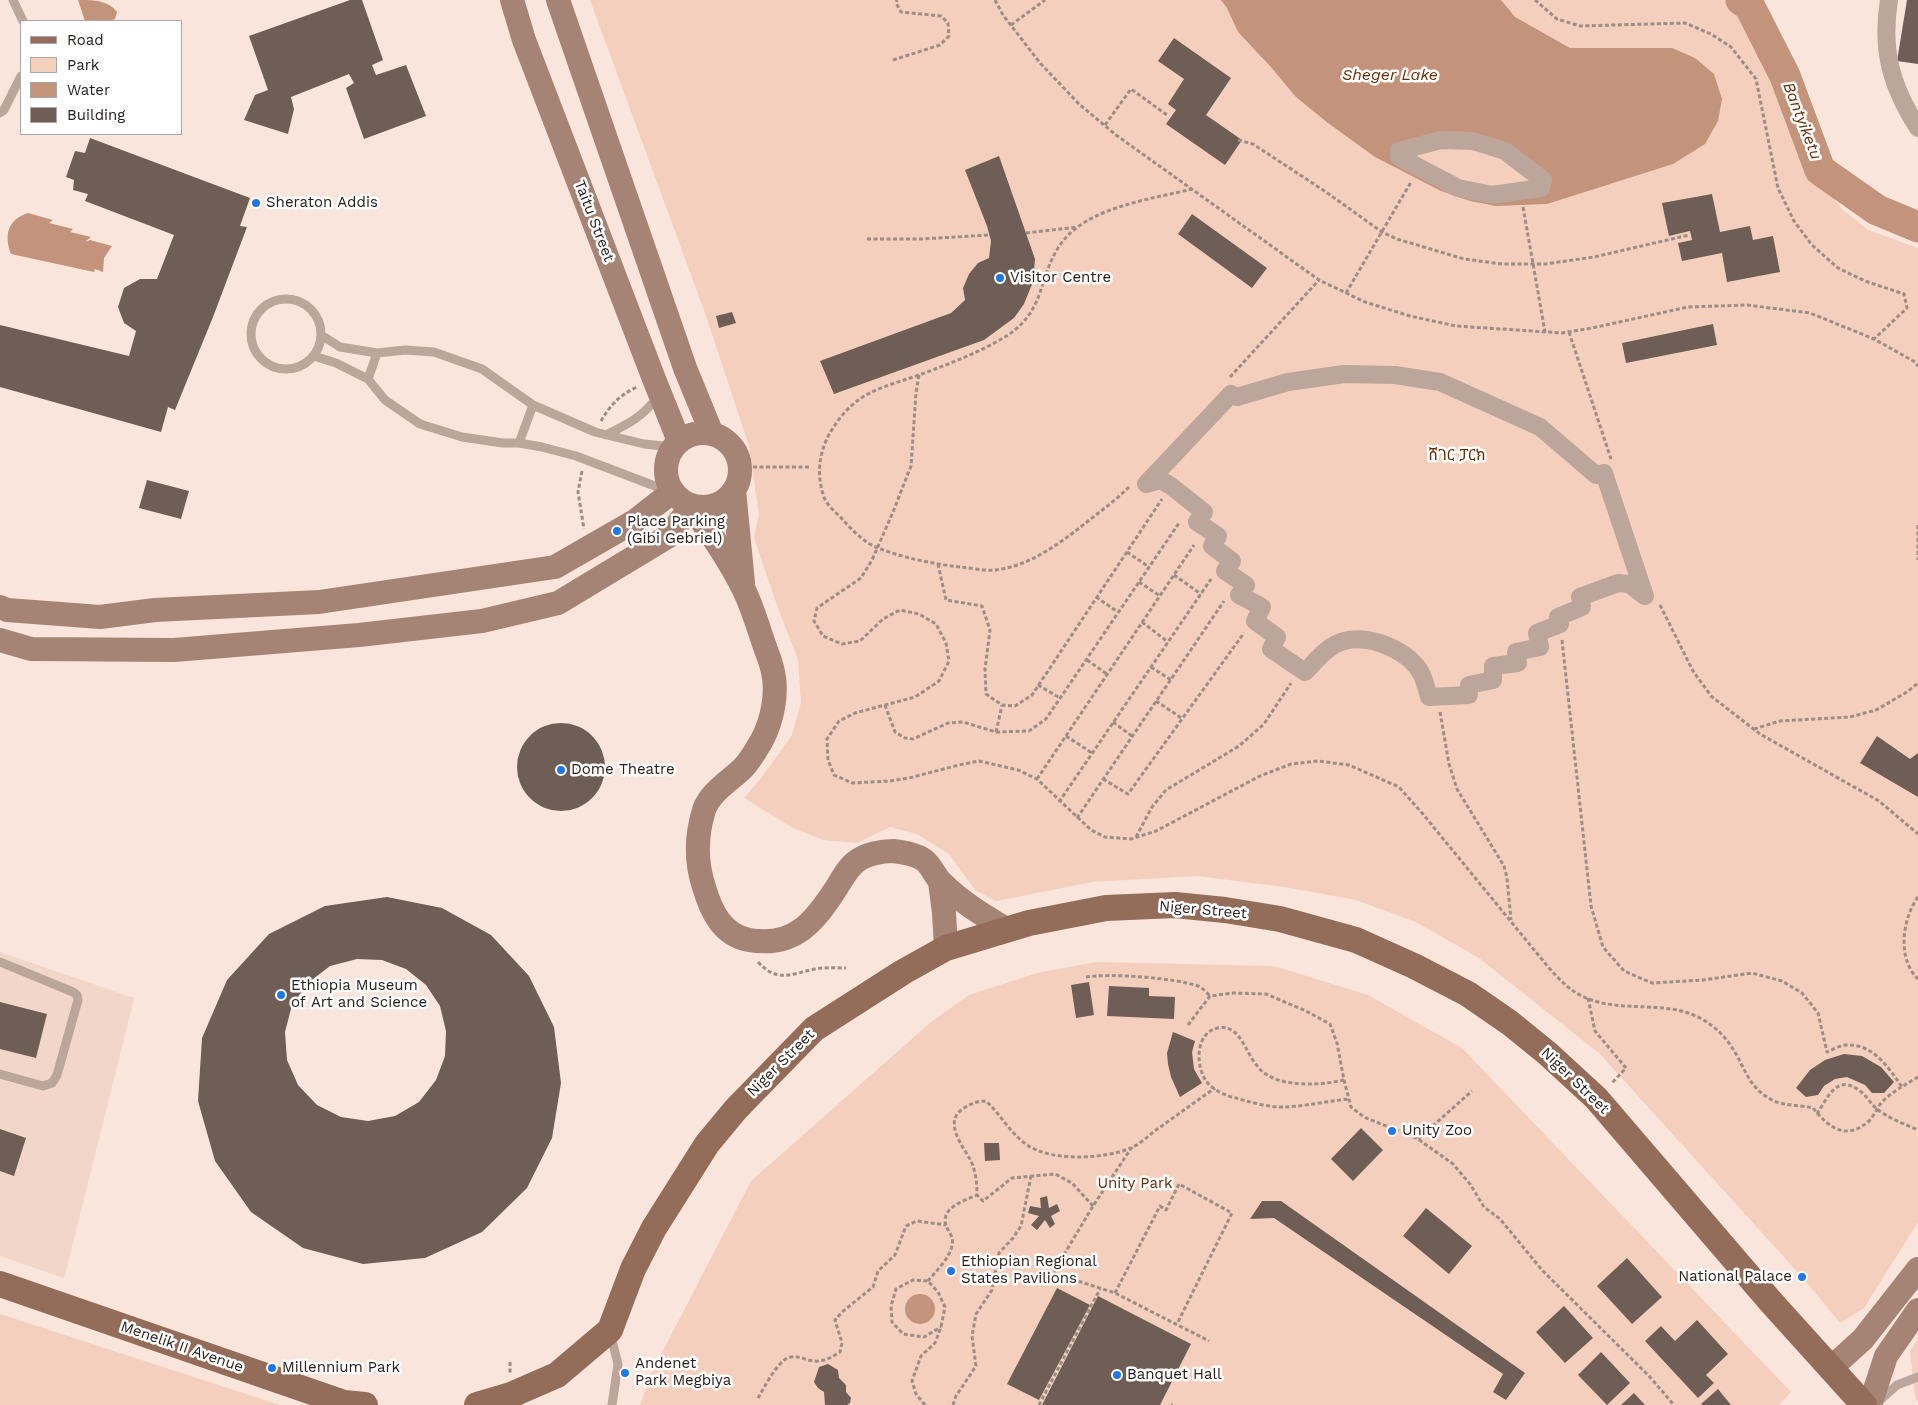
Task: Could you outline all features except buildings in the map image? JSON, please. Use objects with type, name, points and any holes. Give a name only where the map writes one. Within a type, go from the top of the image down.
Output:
[{"type":"main road","points":[[558,0],[685,368],[712,434]]},
{"type":"main road","name":"Taitu Street","points":[[517,1],[524,40],[660,394],[676,444]]},
{"type":"main road","points":[[692,434],[712,434],[730,445],[737,455],[740,467],[739,480],[726,500],[715,506],[704,508],[691,506],[672,492],[667,481],[665,469],[668,457],[676,444],[692,434]]},
{"type":"main road","points":[[734,490],[744,590]]},
{"type":"main road","points":[[0,607],[7,610],[100,618],[155,610],[319,602],[555,567],[635,521],[672,492]]},
{"type":"main road","points":[[691,506],[744,590],[774,673],[771,717],[763,738],[743,768],[728,780],[705,806],[700,825],[697,840],[697,862],[710,907],[717,919],[726,929],[743,939],[765,943],[786,938],[802,931],[816,917],[842,878],[857,861],[875,853],[893,851],[924,860],[940,882],[968,906],[1006,929]]},
{"type":"main road","points":[[0,640],[31,649],[174,650],[358,635],[482,621],[558,603],[669,536],[691,506]]},
{"type":"main road","points":[[940,882],[946,948]]},
{"type":"main road","name":"Niger Street","points":[[477,1405],[511,1395],[557,1375],[610,1330],[634,1269],[654,1228],[707,1144],[736,1109],[814,1029],[903,972],[946,948],[1006,929],[1106,908],[1175,905],[1225,910],[1280,919],[1364,944],[1414,966],[1468,994],[1510,1023],[1547,1053],[1596,1098],[1830,1369],[1864,1405]]},
{"type":"main road","points":[[1830,1369],[1862,1339],[1918,1269]]},
{"type":"main road","name":"Menelik II Avenue","points":[[0,1284],[344,1403],[364,1405]]},
{"type":"main road","points":[[1870,1405],[1886,1356],[1918,1311]]},
{"type":"street","points":[[1889,0],[1886,39],[1894,82],[1906,110],[1918,128]]},
{"type":"street","points":[[1441,140],[1473,141],[1504,151],[1543,180],[1541,188],[1492,195],[1458,188],[1434,177],[1399,157],[1399,151],[1441,140]]},
{"type":"street","points":[[1344,374],[1395,375],[1440,382],[1540,427],[1596,475],[1604,473],[1645,596],[1629,584],[1618,583],[1580,597],[1582,607],[1558,617],[1560,624],[1537,633],[1540,647],[1516,652],[1518,663],[1493,666],[1493,680],[1469,684],[1469,695],[1429,697],[1422,674],[1410,660],[1388,646],[1370,640],[1344,641],[1324,653],[1305,672],[1271,649],[1277,637],[1256,621],[1262,607],[1240,595],[1246,585],[1225,571],[1232,561],[1212,546],[1218,536],[1197,522],[1204,512],[1171,486],[1161,480],[1146,484],[1231,394],[1237,398],[1288,382],[1344,374]]},
{"type":"lane","points":[[13,0],[23,20]]},
{"type":"lane","points":[[0,113],[4,110],[20,78]]},
{"type":"lane","points":[[290,298],[302,302],[312,309],[319,319],[321,336],[314,356],[298,367],[285,369],[272,366],[262,359],[254,350],[251,338],[252,325],[260,309],[271,302],[290,298]]},
{"type":"lane","points":[[321,336],[340,346],[377,353],[406,350],[434,352],[482,369],[532,405],[595,432],[644,444],[676,444]]},
{"type":"lane","points":[[368,379],[377,353]]},
{"type":"lane","points":[[314,356],[336,363],[368,379],[385,400],[420,424],[462,437],[503,443],[520,443],[576,456],[672,492]]},
{"type":"lane","points":[[606,435],[630,423],[647,411],[660,394]]},
{"type":"lane","points":[[520,443],[532,405]]},
{"type":"lane","points":[[0,962],[73,992],[77,995],[78,1000],[57,1075],[52,1084],[43,1086],[0,1074]]},
{"type":"lane","points":[[610,1330],[618,1364],[612,1405]]},
{"type":"lane","points":[[1874,1405],[1897,1385],[1918,1377]]},
{"type":"path","points":[[894,60],[940,45],[949,36],[948,23],[941,16],[901,12],[896,3],[897,0]]},
{"type":"path","points":[[995,0],[1011,25],[1040,63],[1079,104],[1192,190],[1318,280],[1365,302],[1410,316],[1456,326],[1545,332],[1569,332],[1592,328],[1688,307],[1747,305],[1810,313],[1874,339],[1915,362],[1918,366]]},
{"type":"path","points":[[1011,25],[1045,0]]},
{"type":"path","points":[[1535,0],[1557,19],[1580,26],[1685,23],[1711,34],[1731,47],[1756,79],[1778,188],[1794,221],[1812,245],[1838,268],[1864,281],[1904,294],[1907,308],[1874,339]]},
{"type":"path","points":[[1105,125],[1131,89],[1166,115]]},
{"type":"path","points":[[1238,140],[1253,144],[1382,232],[1397,239],[1464,259],[1502,264],[1568,262],[1689,234]]},
{"type":"path","points":[[1346,293],[1413,178]]},
{"type":"path","points":[[1133,482],[1120,496],[1063,542],[1030,561],[995,570],[938,564],[877,548],[853,531],[824,499],[819,467],[822,448],[830,433],[846,411],[869,392],[919,375],[976,352],[1009,334],[1028,317],[1039,299],[1058,247],[1078,227],[1102,212],[1192,190]]},
{"type":"path","points":[[1523,206],[1545,332]]},
{"type":"path","points":[[1026,233],[1078,227]]},
{"type":"path","points":[[867,239],[920,239],[990,235]]},
{"type":"path","points":[[1226,382],[1318,280]]},
{"type":"path","points":[[1569,332],[1612,462]]},
{"type":"path","points":[[919,375],[911,466],[877,548],[861,578],[817,608],[814,621],[823,636],[842,644],[860,641],[883,619],[900,610],[919,614],[936,624],[946,643],[949,660],[939,681],[915,697],[855,713],[839,721],[827,739],[828,760],[834,775],[852,783],[890,781],[979,761],[1018,770],[1037,779],[1059,802],[1091,830],[1105,837],[1131,839],[1156,830],[1260,776],[1291,764],[1318,761],[1349,765],[1399,787],[1565,986],[1588,998],[1613,1005],[1658,1006],[1681,1009],[1702,1018],[1719,1030],[1732,1047],[1748,1079],[1773,1101],[1813,1108],[1837,1130],[1854,1131],[1870,1120],[1877,1109],[1893,1092],[1918,1077]]},
{"type":"path","points":[[740,467],[810,467]]},
{"type":"path","points":[[938,564],[946,600],[982,606],[990,630],[985,669],[986,694],[1002,705],[1015,706],[1032,695],[1171,486]]},
{"type":"path","points":[[885,705],[895,732],[905,738],[913,739],[948,723],[963,722],[996,732],[1029,730],[1046,719],[1193,504]]},
{"type":"path","points":[[1918,525],[1918,560]]},
{"type":"path","points":[[1037,779],[1206,527]]},
{"type":"path","points":[[1127,552],[1149,567]]},
{"type":"path","points":[[1059,802],[1226,557]]},
{"type":"path","points":[[1174,575],[1201,594]]},
{"type":"path","points":[[1077,818],[1238,580]]},
{"type":"path","points":[[1139,582],[1160,596]]},
{"type":"path","points":[[1096,597],[1118,612]]},
{"type":"path","points":[[1658,600],[1694,671],[1711,696],[1754,730],[1879,801],[1918,834]]},
{"type":"path","points":[[1104,779],[1128,794],[1262,607]]},
{"type":"path","points":[[1142,622],[1168,642]]},
{"type":"path","points":[[1560,624],[1591,906],[1603,946],[1624,971],[1652,983],[1703,980],[1752,973],[1782,981],[1802,994],[1818,1012],[1827,1052],[1844,1045],[1865,1048],[1882,1059],[1902,1087]]},
{"type":"path","points":[[1087,660],[1107,674]]},
{"type":"path","points":[[1151,667],[1171,680]]},
{"type":"path","points":[[1136,837],[1152,807],[1166,790],[1239,746],[1264,724],[1300,669]]},
{"type":"path","points":[[1754,730],[1780,721],[1850,717],[1876,710],[1907,692],[1918,682]]},
{"type":"path","points":[[1038,685],[1060,698]]},
{"type":"path","points":[[1438,697],[1449,764],[1457,789],[1504,866],[1511,920]]},
{"type":"path","points":[[1156,701],[1183,719]]},
{"type":"path","points":[[996,732],[1002,705]]},
{"type":"path","points":[[1113,722],[1132,736]]},
{"type":"path","points":[[1066,736],[1092,753]]},
{"type":"path","points":[[1918,897],[1912,905],[1904,932],[1905,957],[1918,979]]},
{"type":"path","points":[[756,959],[767,972],[790,976],[817,968],[846,968]]},
{"type":"path","points":[[1086,977],[1100,975],[1175,981],[1200,987],[1210,996]]},
{"type":"path","points":[[1188,1024],[1210,996],[1233,992],[1266,994],[1306,1011],[1330,1024],[1337,1043],[1351,1106],[1364,1117],[1418,1139],[1453,1164],[1470,1184],[1484,1207],[1500,1219],[1542,1270],[1649,1376],[1674,1405]]},
{"type":"path","points":[[1588,998],[1595,1031],[1626,1068],[1596,1098]]},
{"type":"path","points":[[1344,1080],[1327,1084],[1297,1084],[1268,1076],[1255,1064],[1237,1033],[1228,1027],[1215,1028],[1204,1036],[1199,1051],[1199,1065],[1206,1082],[1235,1098],[1283,1107],[1349,1099]]},
{"type":"path","points":[[1818,1114],[1834,1087],[1851,1085],[1861,1092],[1877,1109],[1918,1130]]},
{"type":"path","points":[[1093,1206],[1072,1184],[1055,1174],[1012,1178],[983,1201],[977,1195],[977,1184],[971,1162],[959,1143],[953,1126],[959,1111],[975,1101],[986,1101],[998,1112],[1012,1131],[1028,1145],[1045,1153],[1074,1157],[1104,1155],[1132,1147],[1215,1088]]},
{"type":"path","points":[[1418,1139],[1472,1091]]},
{"type":"path","points":[[1132,1147],[1093,1206],[1053,1273],[1115,1293],[1209,1341]]},
{"type":"path","points":[[953,1405],[956,1396],[976,1366],[972,1336],[976,1314],[992,1290],[999,1253],[1021,1226],[1031,1176]]},
{"type":"path","points":[[1115,1293],[1160,1206],[1166,1210],[1179,1184],[1232,1213],[1177,1324]]},
{"type":"path","points":[[928,1281],[953,1245],[952,1236],[946,1225],[947,1214],[953,1206],[977,1195]]},
{"type":"path","points":[[758,1398],[777,1368],[787,1358],[800,1357],[815,1362],[830,1359],[840,1352],[842,1343],[834,1320],[873,1287],[878,1271],[895,1255],[906,1226],[917,1221],[946,1225]]},
{"type":"path","points":[[925,1405],[916,1394],[912,1381],[921,1356],[935,1343],[941,1328],[944,1307],[938,1292],[928,1281],[913,1280],[896,1289],[891,1306],[892,1322],[903,1334],[924,1337],[941,1328]]},
{"type":"path","points":[[1039,1405],[1100,1288]]},
{"type":"shaded area","points":[[0,952],[134,998],[64,1278],[0,1256]]},
{"type":"green space","name":"ሸገር ፓርክ","points":[[590,0],[1724,0],[1746,15],[1769,44],[1796,135],[1826,189],[1842,209],[1868,230],[1918,248],[1918,1222],[1864,1308],[1840,1323],[1802,1277],[1600,1054],[1479,958],[1416,922],[1356,900],[1285,887],[1196,876],[1092,882],[996,901],[975,890],[949,854],[917,834],[890,827],[857,843],[823,840],[793,828],[744,798],[762,777],[792,735],[801,703],[798,659],[754,538],[759,515],[749,446],[705,313]]},
{"type":"green space","name":"Unity Park","points":[[1096,962],[1274,966],[1368,995],[1462,1048],[1791,1392],[1779,1405],[640,1405],[653,1370],[751,1181],[931,1022],[969,995],[1037,973]]},
{"type":"green space","points":[[0,1314],[280,1405],[0,1405]]},
{"type":"green space","points":[[1918,1339],[1918,1402],[1915,1398],[1910,1351]]},
{"type":"water","points":[[78,0],[105,3],[117,12],[115,19],[112,20],[85,20]]},
{"type":"water","name":"Sheger Lake","points":[[1221,0],[1501,0],[1515,17],[1570,48],[1672,48],[1695,58],[1714,74],[1722,99],[1718,121],[1705,144],[1673,164],[1547,204],[1496,206],[1470,201],[1441,191],[1375,157],[1328,123],[1296,97],[1238,32],[1227,8]],"holes":[[[1473,141],[1543,180],[1541,188],[1458,188],[1399,151]]]},
{"type":"water","points":[[28,213],[53,220],[49,223],[73,229],[70,232],[91,237],[85,242],[90,240],[112,246],[104,258],[103,272],[95,269],[94,272],[11,254],[8,241],[9,229],[15,220]]},
{"type":"water","points":[[920,1294],[931,1298],[935,1309],[931,1320],[920,1324],[909,1320],[905,1309],[909,1298]]},
{"type":"waterway","name":"Bantyiketu","points":[[1741,0],[1749,5],[1785,76],[1820,170],[1877,210],[1918,227]]},
{"type":"place","name":"Sheraton Addis","points":[[256,203]]},
{"type":"place","name":"Visitor Centre","points":[[1000,278]]},
{"type":"place","name":"Place Parking (Gibi Gebriel)","points":[[617,531]]},
{"type":"place","name":"Dome Theatre","points":[[561,770]]},
{"type":"place","name":"Ethiopia Museum of Art and Science","points":[[281,995]]},
{"type":"place","name":"Unity Zoo","points":[[1392,1131]]},
{"type":"place","name":"Ethiopian Regional States Pavilions","points":[[951,1271]]},
{"type":"place","name":"National Palace","points":[[1802,1277]]},
{"type":"place","name":"Millennium Park","points":[[272,1368]]},
{"type":"place","name":"Andenet Park Megbiya","points":[[625,1373]]},
{"type":"place","name":"Banquet Hall","points":[[1117,1375]]}]
